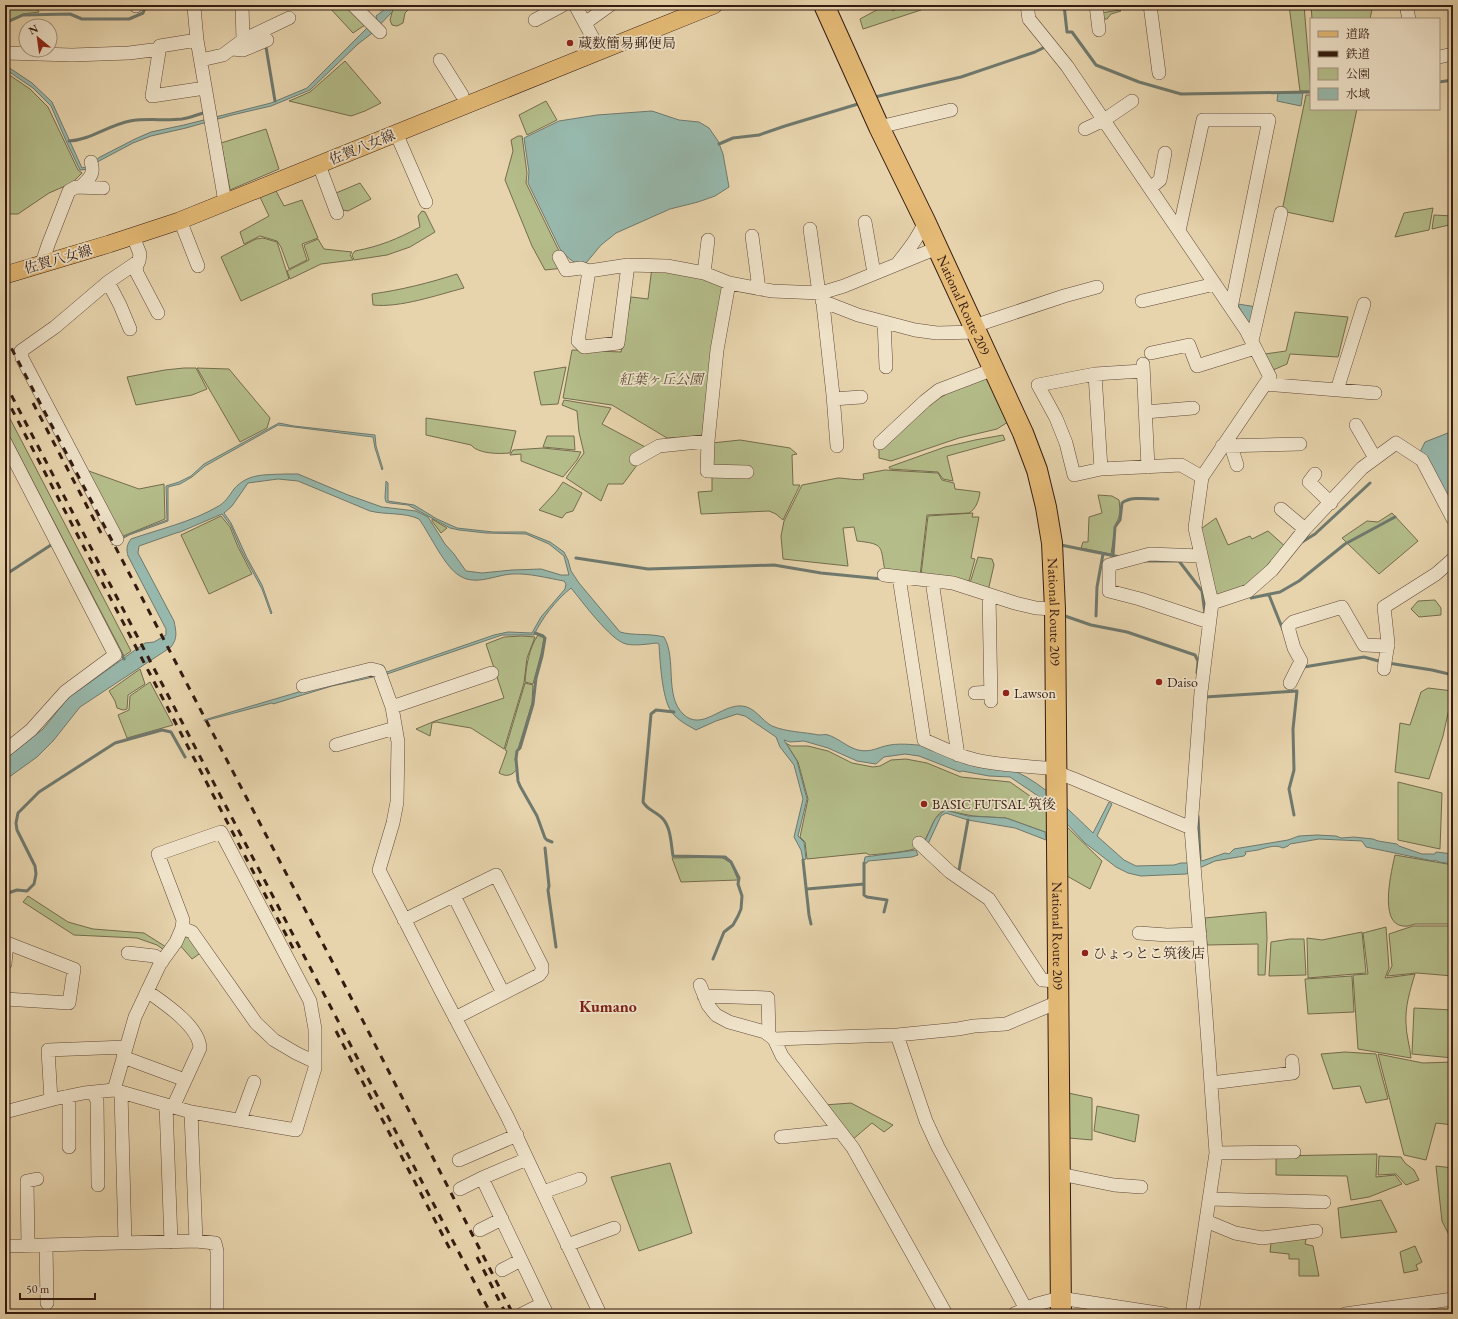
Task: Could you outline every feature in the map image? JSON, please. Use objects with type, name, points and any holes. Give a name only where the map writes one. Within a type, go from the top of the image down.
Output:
[{"type":"highway","name":"National Route 209","points":[[824,5],[879,127],[925,221],[1023,433],[1037,470],[1046,507],[1052,544],[1055,609],[1061,1306]]},
{"type":"main road","name":"佐賀八女線","points":[[5,275],[180,220],[714,5]]},
{"type":"street","points":[[241,50],[242,5]]},
{"type":"street","points":[[354,5],[380,32]]},
{"type":"street","points":[[536,20],[563,5]]},
{"type":"street","points":[[575,5],[600,51]]},
{"type":"street","points":[[585,23],[610,5]]},
{"type":"street","points":[[1027,5],[1029,19],[1068,66],[1246,330],[1270,377],[1226,446],[1202,477],[1195,528],[1212,604],[1201,692],[1190,828],[1212,1083],[1216,1153],[1192,1314]]},
{"type":"street","points":[[1096,5],[1099,30]]},
{"type":"street","points":[[1150,5],[1159,73]]},
{"type":"street","points":[[1406,5],[1409,18]]},
{"type":"street","points":[[194,7],[197,40],[225,202]]},
{"type":"street","points":[[241,50],[289,18]]},
{"type":"street","points":[[197,40],[160,46],[152,96],[205,88]]},
{"type":"street","points":[[201,60],[241,50],[267,40]]},
{"type":"street","points":[[5,52],[72,55],[160,49]]},
{"type":"street","points":[[1440,57],[1453,54]]},
{"type":"street","points":[[440,60],[462,95]]},
{"type":"street","points":[[1085,129],[1104,120],[1132,101]]},
{"type":"street","points":[[879,127],[951,110]]},
{"type":"street","points":[[1179,231],[1203,120],[1269,120],[1231,308]]},
{"type":"street","points":[[396,133],[426,202]]},
{"type":"street","points":[[1150,188],[1160,180],[1165,153]]},
{"type":"street","points":[[81,187],[91,176],[93,169],[91,162]]},
{"type":"street","points":[[319,165],[337,213]]},
{"type":"street","points":[[42,263],[69,191],[76,187],[104,188]]},
{"type":"street","points":[[1254,345],[1281,213]]},
{"type":"street","points":[[180,220],[198,266]]},
{"type":"street","points":[[897,264],[914,242],[925,221]]},
{"type":"street","points":[[866,222],[874,273]]},
{"type":"street","points":[[810,229],[821,296],[834,399],[837,446]]},
{"type":"street","points":[[133,236],[140,254],[136,267],[137,272],[158,313]]},
{"type":"street","points":[[752,236],[759,289]]},
{"type":"street","points":[[704,273],[708,240]]},
{"type":"street","points":[[821,296],[937,248]]},
{"type":"street","points":[[559,257],[566,270],[581,268],[589,271],[628,265],[667,266],[704,273],[729,283],[759,289],[821,296],[858,315],[915,330],[937,333],[975,329],[1064,296],[1096,286]]},
{"type":"street","points":[[117,539],[22,358],[21,351],[55,327],[108,282],[138,261]]},
{"type":"street","points":[[589,271],[578,341],[584,347],[618,343],[628,265]]},
{"type":"street","points":[[108,282],[130,329]]},
{"type":"street","points":[[729,283],[717,350],[708,441],[707,471],[747,472]]},
{"type":"street","points":[[1142,300],[1215,284]]},
{"type":"street","points":[[1338,390],[1364,304]]},
{"type":"street","points":[[884,322],[886,367]]},
{"type":"street","points":[[1151,353],[1189,345],[1197,366],[1254,345]]},
{"type":"street","points":[[1148,467],[1142,367],[1038,385],[1056,418],[1066,443],[1074,475],[1101,469],[1148,467],[1181,465],[1202,477]]},
{"type":"street","points":[[880,443],[939,390],[994,369]]},
{"type":"street","points":[[1095,374],[1101,469]]},
{"type":"street","points":[[1265,384],[1375,393]]},
{"type":"street","points":[[834,399],[861,398]]},
{"type":"street","points":[[1145,412],[1192,408]]},
{"type":"street","points":[[1356,425],[1375,458]]},
{"type":"street","points":[[636,459],[659,446],[708,441]]},
{"type":"street","points":[[5,442],[81,586],[115,655],[65,692],[31,730],[5,751]]},
{"type":"street","points":[[1212,604],[1248,591],[1272,570],[1305,530],[1362,468],[1396,443],[1422,460],[1453,519]]},
{"type":"street","points":[[1226,446],[1300,444]]},
{"type":"street","points":[[1226,446],[1237,465]]},
{"type":"street","points":[[1315,474],[1309,482],[1331,502]]},
{"type":"street","points":[[1281,509],[1305,530]]},
{"type":"street","points":[[1201,556],[1150,554],[1109,565],[1109,591],[1140,599],[1209,622]]},
{"type":"street","points":[[1384,669],[1388,646],[1384,608],[1436,574],[1453,559]]},
{"type":"street","points":[[884,575],[952,583],[1036,608],[1055,609]]},
{"type":"street","points":[[899,577],[924,740],[958,755],[977,760],[1056,771],[1190,828]]},
{"type":"street","points":[[932,581],[958,755]]},
{"type":"street","points":[[974,693],[991,696],[989,595]]},
{"type":"street","points":[[1290,683],[1301,661],[1294,648],[1288,627],[1293,622],[1342,607],[1364,645],[1388,646]]},
{"type":"street","points":[[303,686],[371,669],[379,671],[392,708],[398,742],[397,802],[394,823],[379,870],[517,1135],[597,1313]]},
{"type":"street","points":[[392,708],[492,673]]},
{"type":"street","points":[[336,745],[395,728]]},
{"type":"street","points":[[5,1112],[69,1096],[117,1091],[191,1112],[296,1130],[315,1068],[315,1029],[310,1001],[221,832],[158,854],[183,920],[182,928],[176,942],[162,962],[135,1017],[125,1052],[117,1091],[125,1243]]},
{"type":"street","points":[[920,843],[950,872],[989,899],[1042,980],[1058,980]]},
{"type":"street","points":[[404,920],[496,875],[542,966],[542,971],[539,975],[455,1018]]},
{"type":"street","points":[[454,896],[503,993]]},
{"type":"street","points":[[182,928],[192,932],[256,1023],[274,1040],[315,1062]]},
{"type":"street","points":[[1139,933],[1167,935],[1200,934]]},
{"type":"street","points":[[5,964],[7,943],[74,969],[69,1003],[5,999]]},
{"type":"street","points":[[128,953],[155,956],[162,962]]},
{"type":"street","points":[[771,1037],[768,998],[702,990],[708,1005],[716,1015],[729,1022],[765,1032],[771,1037],[782,1056],[853,1148],[946,1314]]},
{"type":"street","points":[[147,991],[180,1016],[200,1042],[200,1048],[185,1080],[169,1106],[171,1242]]},
{"type":"street","points":[[771,1037],[897,1035],[974,1026],[1006,1024],[1058,1002]]},
{"type":"street","points":[[897,1035],[926,1121],[1020,1311],[1037,1304],[1164,1314]]},
{"type":"street","points":[[51,1100],[48,1050],[125,1052],[185,1080]]},
{"type":"street","points":[[1212,1083],[1292,1073],[1292,1061]]},
{"type":"street","points":[[240,1120],[254,1082]]},
{"type":"street","points":[[93,1093],[97,1100],[98,1185]]},
{"type":"street","points":[[69,1096],[69,1147]]},
{"type":"street","points":[[191,1112],[196,1241]]},
{"type":"street","points":[[781,1137],[840,1131]]},
{"type":"street","points":[[459,1160],[517,1135]]},
{"type":"street","points":[[1216,1153],[1294,1152]]},
{"type":"street","points":[[460,1189],[527,1159]]},
{"type":"street","points":[[1060,1174],[1114,1185],[1141,1187]]},
{"type":"street","points":[[482,1178],[545,1309],[522,1314]]},
{"type":"street","points":[[28,1246],[27,1180],[37,1179]]},
{"type":"street","points":[[543,1192],[580,1179]]},
{"type":"street","points":[[1210,1199],[1324,1202]]},
{"type":"street","points":[[480,1230],[502,1219]]},
{"type":"street","points":[[1206,1221],[1235,1233],[1262,1238],[1316,1231]]},
{"type":"street","points":[[567,1245],[614,1228]]},
{"type":"street","points":[[5,1246],[196,1241],[215,1243],[218,1251],[217,1314]]},
{"type":"street","points":[[46,1245],[47,1303]]},
{"type":"street","points":[[502,1270],[521,1260]]},
{"type":"street","points":[[1348,1314],[1422,1309],[1453,1299]]},
{"type":"green space","points":[[5,5],[35,5],[39,12],[23,14],[5,22]]},
{"type":"green space","points":[[327,5],[345,5],[365,25],[353,33]]},
{"type":"green space","points":[[394,5],[413,5],[405,13],[403,23],[397,26],[392,25],[390,20]]},
{"type":"green space","points":[[904,5],[923,5],[921,10],[863,29],[860,19],[884,6],[887,9],[891,8],[893,11]]},
{"type":"green space","points":[[1289,5],[1304,5],[1310,91],[1300,91]]},
{"type":"green space","points":[[1311,5],[1373,5],[1370,18],[1312,18]]},
{"type":"green space","points":[[1121,11],[1111,14],[1107,19],[1103,19],[1101,13]]},
{"type":"green space","points":[[345,61],[381,103],[351,116],[289,101],[310,92]]},
{"type":"green space","points":[[5,72],[30,89],[48,107],[78,170],[82,173],[72,183],[49,193],[18,214],[5,214]]},
{"type":"green space","points":[[1306,95],[1310,95],[1310,110],[1357,110],[1333,222],[1282,211]]},
{"type":"green space","points":[[546,101],[557,120],[527,135],[519,115]]},
{"type":"green space","points":[[266,129],[279,169],[230,190],[221,143]]},
{"type":"green space","points":[[518,136],[522,136],[527,173],[526,183],[560,253],[564,268],[545,270],[532,246],[505,180],[513,151],[511,140]]},
{"type":"green space","points":[[360,183],[371,199],[348,211],[343,210],[336,193]]},
{"type":"green space","points":[[275,189],[284,206],[302,200],[318,238],[302,244],[307,260],[289,269],[281,247],[277,241],[260,236],[244,244],[240,232],[269,216],[259,195]]},
{"type":"green space","points":[[1433,208],[1429,230],[1395,237],[1404,213]]},
{"type":"green space","points":[[422,211],[425,212],[435,232],[410,247],[387,255],[354,260],[352,255],[355,251],[389,242],[420,227],[418,216]]},
{"type":"green space","points":[[1434,215],[1453,216],[1453,224],[1432,229]]},
{"type":"green space","points":[[263,238],[277,242],[289,279],[241,301],[221,257],[256,239]]},
{"type":"green space","points":[[318,239],[324,249],[352,252],[350,255],[353,260],[321,264],[290,279],[287,271],[309,260],[304,245]]},
{"type":"green space","name":"紅葉ヶ丘公園","points":[[652,267],[723,282],[702,436],[667,438],[612,405],[563,398],[572,350],[621,352],[631,297],[648,299]]},
{"type":"green space","points":[[457,274],[464,288],[407,303],[395,305],[373,305],[372,294],[415,286]]},
{"type":"green space","points":[[1295,312],[1348,317],[1338,357],[1290,354],[1287,364],[1273,370],[1265,354],[1286,351]]},
{"type":"green space","points":[[566,367],[558,404],[541,405],[534,372]]},
{"type":"green space","points":[[184,368],[196,368],[207,389],[192,395],[136,405],[127,377]]},
{"type":"green space","points":[[197,368],[229,369],[270,418],[267,428],[240,442]]},
{"type":"green space","points":[[986,376],[1008,422],[997,429],[959,438],[891,461],[879,458],[879,448],[930,402],[945,395],[946,391]]},
{"type":"green space","points":[[564,400],[611,408],[602,424],[649,449],[623,484],[608,484],[601,501],[566,478],[584,453],[579,432],[577,411],[562,405]]},
{"type":"green space","points":[[6,411],[131,651],[124,656],[5,428]]},
{"type":"green space","points":[[426,418],[516,431],[510,453],[484,452],[474,448],[471,445],[426,435]]},
{"type":"green space","points":[[1003,435],[1005,440],[947,456],[953,481],[943,479],[938,472],[890,469],[889,467],[945,447]]},
{"type":"green space","points":[[547,436],[574,436],[575,450],[543,447]]},
{"type":"green space","points":[[740,440],[790,448],[797,454],[792,455],[793,485],[800,485],[783,520],[776,514],[769,511],[701,514],[698,492],[712,491],[712,443]]},
{"type":"green space","points":[[543,448],[581,452],[577,460],[563,477],[521,461],[521,454],[510,455],[513,450]]},
{"type":"green space","points":[[86,470],[139,489],[164,484],[165,519],[121,537]]},
{"type":"green space","points":[[885,470],[938,473],[942,480],[954,483],[955,489],[980,492],[977,504],[969,513],[927,515],[920,576],[885,571],[880,548],[872,543],[857,541],[854,527],[843,528],[848,566],[783,559],[781,536],[784,521],[802,485],[838,478],[861,480],[864,479],[863,474]]},
{"type":"green space","points":[[563,482],[582,493],[573,511],[566,513],[562,518],[539,510],[556,492]]},
{"type":"green space","points":[[1098,495],[1112,496],[1119,500],[1120,509],[1111,554],[1081,548],[1083,542],[1088,542],[1089,517],[1102,513]]},
{"type":"green space","points":[[973,513],[972,517],[979,517],[971,558],[975,559],[969,581],[921,575],[928,516]]},
{"type":"green space","points":[[1392,513],[1418,541],[1379,574],[1342,538],[1367,521],[1378,522]]},
{"type":"green space","points":[[221,516],[230,527],[238,547],[252,574],[209,594],[181,535]]},
{"type":"green space","points":[[1216,518],[1228,545],[1250,536],[1252,539],[1268,531],[1287,548],[1246,589],[1214,600],[1198,531]]},
{"type":"green space","points":[[432,519],[447,528],[441,533]]},
{"type":"green space","points":[[978,557],[992,559],[994,565],[988,591],[970,583]]},
{"type":"green space","points":[[1435,600],[1441,608],[1441,615],[1419,617],[1411,609],[1418,601]]},
{"type":"green space","points":[[538,635],[544,638],[533,684],[525,682],[525,676],[530,652]]},
{"type":"green space","points":[[504,637],[535,637],[527,658],[524,683],[504,749],[471,728],[436,722],[432,723],[430,736],[416,729],[435,721],[504,698],[486,644]]},
{"type":"green space","points":[[140,669],[145,684],[128,695],[127,709],[123,710],[117,708],[109,691]]},
{"type":"green space","points":[[150,682],[173,725],[127,738],[118,715],[129,710],[130,696]]},
{"type":"green space","points":[[525,683],[533,685],[532,703],[515,759],[517,769],[509,775],[504,775],[499,773],[507,751],[505,750]]},
{"type":"green space","points":[[1428,688],[1453,691],[1443,736],[1429,779],[1395,772],[1400,723],[1410,725],[1421,692]]},
{"type":"green space","name":"BASIC FUTSAL 筑後","points":[[786,743],[791,746],[808,746],[828,751],[852,763],[873,767],[880,766],[891,760],[906,759],[927,763],[961,777],[1010,782],[1047,808],[1048,833],[1006,818],[973,816],[944,810],[936,818],[926,839],[915,849],[869,855],[866,853],[807,859],[805,842],[800,837],[808,799],[798,762]]},
{"type":"green space","points":[[1398,782],[1442,793],[1440,849],[1398,840]]},
{"type":"green space","points":[[1065,825],[1102,861],[1090,889],[1067,876]]},
{"type":"green space","points":[[1395,855],[1453,865],[1453,924],[1415,924],[1404,926],[1395,923],[1391,916],[1388,895]]},
{"type":"green space","points":[[721,857],[731,863],[738,880],[681,882],[672,858]]},
{"type":"green space","points":[[28,896],[68,922],[93,929],[144,933],[166,947],[164,950],[157,945],[137,938],[74,935],[23,902]]},
{"type":"green space","points":[[1266,912],[1267,938],[1265,975],[1258,975],[1258,944],[1207,945],[1205,918]]},
{"type":"green space","points":[[1413,926],[1453,926],[1453,976],[1417,973],[1387,976],[1392,966],[1389,934]]},
{"type":"green space","points":[[1386,927],[1389,968],[1385,978],[1415,974],[1406,1011],[1407,1032],[1411,1058],[1358,1049],[1353,975],[1368,974],[1363,933]]},
{"type":"green space","points":[[1362,932],[1366,973],[1308,978],[1307,938],[1322,940]]},
{"type":"green space","points":[[186,933],[202,952],[192,959],[178,943]]},
{"type":"green space","points":[[1290,939],[1304,939],[1306,975],[1269,976],[1271,942]]},
{"type":"green space","points":[[1352,976],[1354,1012],[1308,1014],[1305,979]]},
{"type":"green space","points":[[1414,1008],[1453,1010],[1453,1058],[1412,1054]]},
{"type":"green space","points":[[1345,1052],[1376,1054],[1388,1099],[1366,1103],[1360,1086],[1333,1089],[1321,1054]]},
{"type":"green space","points":[[1378,1054],[1423,1063],[1453,1062],[1453,1125],[1436,1123],[1426,1160],[1404,1155]]},
{"type":"green space","points":[[1068,1093],[1092,1098],[1092,1140],[1069,1138]]},
{"type":"green space","points":[[851,1103],[893,1125],[884,1132],[872,1123],[852,1140],[824,1105]]},
{"type":"green space","points":[[1097,1106],[1139,1115],[1135,1142],[1094,1131]]},
{"type":"green space","points":[[1377,1154],[1376,1177],[1395,1175],[1402,1184],[1369,1197],[1351,1200],[1347,1176],[1276,1175],[1276,1156]]},
{"type":"green space","points":[[1379,1156],[1401,1157],[1405,1163],[1414,1170],[1419,1180],[1406,1185],[1396,1174],[1378,1175]]},
{"type":"green space","points":[[670,1163],[692,1233],[639,1251],[611,1177]]},
{"type":"green space","points":[[1436,1166],[1453,1168],[1453,1235],[1449,1235],[1442,1221]]},
{"type":"green space","points":[[1381,1200],[1397,1232],[1341,1238],[1338,1208]]},
{"type":"green space","points":[[1307,1235],[1305,1244],[1313,1246],[1319,1276],[1299,1276],[1299,1259],[1289,1259],[1289,1254],[1270,1252],[1271,1243]]},
{"type":"green space","points":[[1415,1246],[1422,1262],[1416,1265],[1418,1270],[1404,1273],[1400,1252]]},
{"type":"water","points":[[366,5],[388,5],[381,10],[369,8]]},
{"type":"water","points":[[389,6],[393,11],[371,34],[358,44],[310,90],[271,106],[151,136],[133,143],[99,161],[89,169],[80,170],[51,106],[33,88],[5,69],[5,65],[32,83],[52,102],[82,168],[88,166],[100,157],[151,132],[271,103],[307,88],[377,18],[376,16]]},
{"type":"water","points":[[1303,92],[1301,106],[1277,101],[1278,93]]},
{"type":"water","points":[[652,111],[679,120],[699,122],[709,128],[718,141],[723,154],[729,187],[715,196],[670,209],[616,233],[601,245],[586,263],[579,265],[561,251],[528,183],[529,172],[524,138],[559,121],[597,115]]},
{"type":"water","points":[[1238,304],[1257,307],[1251,327],[1239,307]]},
{"type":"water","points":[[279,423],[375,435],[376,446],[383,469],[382,470],[373,437],[278,425],[205,466],[192,477],[180,484],[168,487],[168,521],[129,535],[112,545],[129,534],[167,520],[166,486],[191,476],[204,464]]},
{"type":"water","points":[[1453,431],[1453,512],[1420,452],[1425,442]]},
{"type":"water","points":[[298,474],[348,495],[382,507],[416,511],[428,517],[445,544],[466,571],[482,573],[541,569],[561,575],[569,575],[564,556],[549,544],[526,534],[486,533],[450,528],[408,505],[386,502],[386,481],[388,483],[388,501],[414,505],[437,519],[457,528],[493,532],[525,532],[550,542],[564,552],[571,571],[579,583],[620,632],[664,637],[670,656],[674,697],[677,706],[683,714],[690,719],[704,719],[727,709],[742,706],[751,709],[772,726],[777,728],[789,731],[828,735],[858,750],[871,750],[895,744],[929,746],[1004,767],[1026,777],[1047,791],[1093,833],[1109,802],[1112,804],[1097,836],[1124,860],[1136,866],[1190,863],[1200,858],[1202,861],[1225,853],[1229,854],[1234,849],[1288,840],[1299,836],[1317,835],[1336,836],[1341,838],[1354,837],[1373,839],[1397,844],[1422,854],[1435,854],[1436,852],[1453,854],[1453,864],[1366,847],[1362,841],[1319,839],[1290,844],[1283,848],[1274,846],[1245,852],[1246,854],[1244,856],[1215,861],[1186,874],[1141,876],[1128,873],[1116,867],[1085,843],[1044,800],[1010,777],[960,772],[919,756],[905,754],[884,757],[876,764],[857,761],[828,748],[804,741],[790,742],[784,740],[797,761],[807,799],[798,836],[804,842],[806,859],[803,860],[801,850],[794,837],[803,799],[794,765],[780,747],[776,737],[745,716],[737,714],[696,730],[682,722],[671,711],[665,697],[659,644],[630,645],[619,641],[604,628],[571,588],[550,610],[534,635],[502,635],[387,674],[332,686],[273,704],[272,703],[204,721],[302,691],[370,674],[384,673],[494,635],[508,632],[532,633],[541,617],[565,589],[566,584],[564,581],[525,574],[512,574],[479,580],[466,579],[454,572],[449,566],[419,519],[401,514],[370,511],[298,481],[278,479],[248,483],[232,506],[224,513],[231,523],[247,558],[262,585],[272,613],[271,614],[262,589],[241,550],[231,526],[222,514],[180,532],[139,546],[138,553],[174,621],[176,634],[175,641],[171,647],[80,707],[53,741],[37,757],[5,780],[5,759],[43,729],[68,698],[145,643],[154,642],[166,635],[166,629],[128,556],[127,547],[131,539],[186,521],[217,507],[227,499],[239,484],[251,477]]},
{"type":"water","points":[[945,810],[968,816],[1006,818],[1045,832],[1046,840],[1015,828],[968,820],[946,813],[941,816],[928,844],[925,841],[935,819]]},
{"type":"water","points":[[916,850],[918,855],[912,857],[868,861],[867,863],[864,863],[865,857]]},
{"type":"waterway","points":[[5,23],[23,15],[70,14],[82,19],[129,19],[143,13],[146,5]]},
{"type":"waterway","points":[[1064,5],[1067,32],[1072,32],[1096,65],[1139,82],[1181,94],[1310,92]]},
{"type":"waterway","points":[[266,47],[275,101]]},
{"type":"waterway","points":[[875,97],[961,77],[1035,52],[1045,47]]},
{"type":"waterway","points":[[1440,82],[1453,80]]},
{"type":"waterway","points":[[719,144],[733,138],[759,135],[858,104]]},
{"type":"waterway","points":[[69,141],[84,138],[130,121],[182,119],[203,113]]},
{"type":"waterway","points":[[5,432],[9,439]]},
{"type":"waterway","points":[[1302,542],[1315,534],[1370,483]]},
{"type":"waterway","points":[[1113,556],[1115,527],[1120,520],[1122,503],[1130,499],[1158,499]]},
{"type":"waterway","points":[[1251,598],[1280,592],[1299,581],[1345,544],[1395,517]]},
{"type":"waterway","points":[[5,575],[54,543]]},
{"type":"waterway","points":[[1061,545],[1120,557]]},
{"type":"waterway","points":[[1096,616],[1097,587],[1103,554]]},
{"type":"waterway","points":[[576,558],[648,569],[774,565],[821,573],[882,579]]},
{"type":"waterway","points":[[1145,561],[1179,561],[1202,591],[1205,614]]},
{"type":"waterway","points":[[1269,595],[1283,630]]},
{"type":"waterway","points":[[1065,616],[1091,625],[1127,632],[1195,655],[1198,661],[1197,673]]},
{"type":"waterway","points":[[535,633],[545,638],[536,678],[533,704],[520,748],[517,751],[516,759],[518,781],[520,786],[537,816],[545,838],[552,842]]},
{"type":"waterway","points":[[120,652],[124,659]]},
{"type":"waterway","points":[[1304,667],[1364,657],[1382,662]]},
{"type":"waterway","points":[[1388,663],[1453,675]]},
{"type":"waterway","points":[[1205,697],[1297,691],[1293,729],[1294,770],[1289,789],[1294,815]]},
{"type":"waterway","points":[[674,712],[656,710],[651,714],[643,802],[666,823],[670,836],[673,856],[725,857],[731,862],[739,878],[738,884],[742,896],[741,909],[733,925],[724,932],[713,959]]},
{"type":"waterway","points":[[5,894],[17,890],[27,891],[34,884],[36,874],[35,866],[17,830],[16,823],[18,813],[39,792],[115,743],[162,730],[171,732],[185,757]]},
{"type":"waterway","points":[[1198,816],[1200,858]]},
{"type":"waterway","points":[[959,870],[968,820]]},
{"type":"waterway","points":[[545,848],[549,886],[548,890],[556,947]]},
{"type":"waterway","points":[[803,860],[811,924]]},
{"type":"waterway","points":[[864,863],[864,884]]},
{"type":"waterway","points":[[807,889],[864,884],[864,895],[867,897],[887,900],[884,912]]},
{"type":"railway","points":[[5,336],[344,984],[513,1314]]},
{"type":"railway","points":[[5,383],[491,1314]]},
{"type":"railway","points":[[5,396],[294,950]]},
{"type":"railway","points":[[33,403],[101,533]]},
{"type":"railway","points":[[336,1031],[452,1253]]},
{"type":"railway","points":[[477,1257],[506,1314]]},
{"type":"place","name":"蔵数簡易郵便局","points":[[570,43]]},
{"type":"place","name":"Daiso","points":[[1159,682]]},
{"type":"place","name":"Lawson","points":[[1006,693]]},
{"type":"place","name":"BASIC FUTSAL 筑後","points":[[924,804]]},
{"type":"place","name":"ひょっとこ筑後店","points":[[1085,953]]},
{"type":"district","name":"Kumano","points":[[608,1006]]}]
